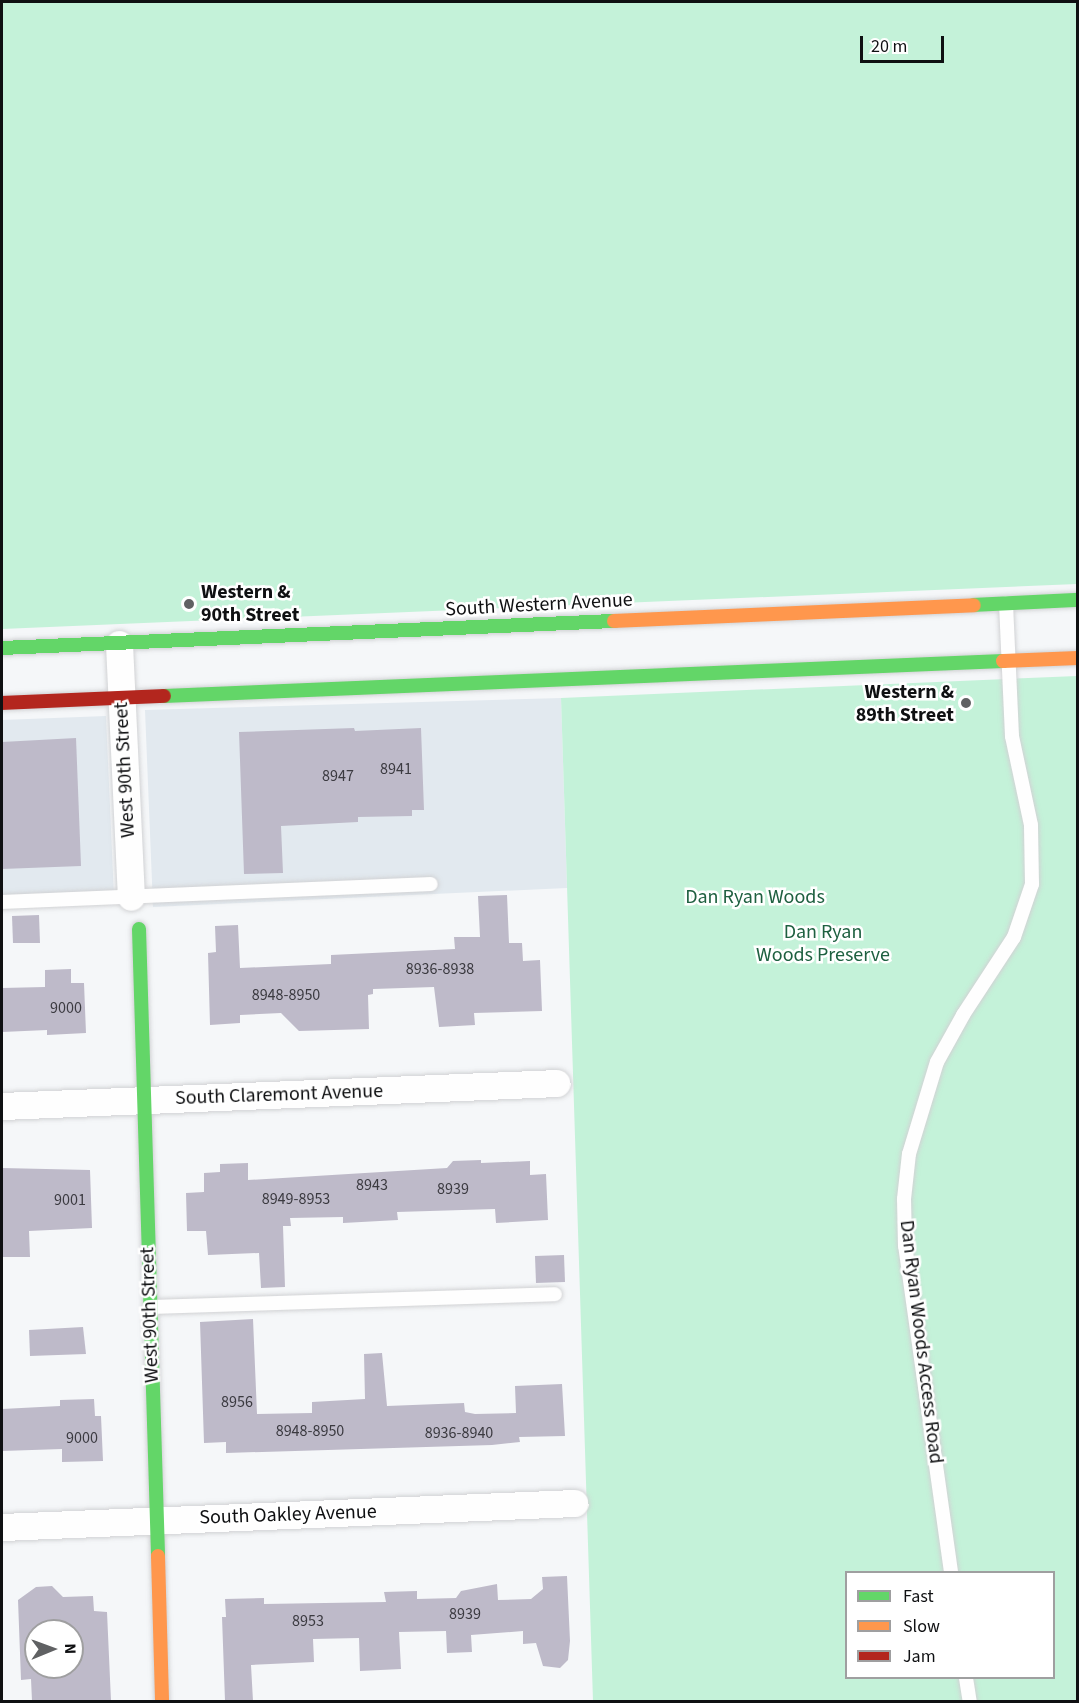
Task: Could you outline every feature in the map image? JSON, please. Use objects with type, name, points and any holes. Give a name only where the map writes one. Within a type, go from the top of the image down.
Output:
[{"type":"main road","name":"South Western Avenue","points":[[2,648],[1077,600]]},
{"type":"main road","points":[[2,703],[1077,658]]},
{"type":"main road","name":"West 90th Street","points":[[139,929],[162,1701]]},
{"type":"street","name":"West 90th Street","points":[[119,644],[131,897]]},
{"type":"street","name":"South Claremont Avenue","points":[[2,1106],[556,1083]]},
{"type":"street","name":"South Oakley Avenue","points":[[2,1527],[574,1503]]},
{"type":"lane","name":"Dan Ryan Woods Access Road","points":[[951,1571],[904,1246],[904,1199],[909,1154],[937,1062],[963,1015],[1014,938],[1028,905],[1032,884],[1034,851],[1012,736],[1006,603]]},
{"type":"lane","points":[[2,902],[431,884]]},
{"type":"lane","points":[[150,1307],[555,1294]]},
{"type":"lane","points":[[966,1679],[970,1701]]},
{"type":"shaded area","points":[[561,698],[567,888],[153,907],[145,710]]},
{"type":"shaded area","points":[[106,716],[114,897],[2,902],[2,720]]},
{"type":"green space","points":[[2,2],[1077,2],[1077,584],[2,629]]},
{"type":"green space","name":"Dan Ryan Woods","points":[[1077,676],[1077,1701],[593,1701],[561,698]]},
{"type":"building","points":[[354,728],[355,731],[421,728],[424,810],[412,810],[412,816],[358,817],[358,822],[281,826],[283,873],[244,874],[239,732]]},
{"type":"building","points":[[76,738],[81,866],[2,869],[2,742]]},
{"type":"building","points":[[507,895],[509,943],[522,943],[523,961],[540,960],[542,1011],[474,1013],[475,1025],[439,1027],[434,987],[373,989],[373,994],[368,995],[369,1029],[299,1031],[281,1013],[240,1015],[240,1023],[210,1025],[208,953],[216,952],[215,926],[238,925],[240,968],[331,964],[331,955],[455,949],[454,937],[480,937],[478,896]]},
{"type":"building","points":[[39,915],[40,943],[13,943],[12,916]]},
{"type":"building","points":[[71,969],[71,983],[84,983],[86,1033],[47,1035],[47,1030],[2,1032],[2,988],[45,987],[45,970]]},
{"type":"building","points":[[481,1160],[481,1163],[530,1161],[530,1175],[546,1174],[548,1220],[496,1223],[495,1209],[397,1212],[398,1220],[343,1223],[343,1217],[290,1218],[291,1226],[283,1226],[285,1287],[261,1288],[259,1253],[208,1255],[206,1231],[187,1231],[186,1193],[204,1192],[204,1173],[220,1172],[220,1164],[248,1163],[248,1180],[447,1168],[453,1161]]},
{"type":"building","points":[[2,1168],[90,1170],[92,1228],[29,1231],[30,1257],[2,1257]]},
{"type":"building","points":[[564,1255],[565,1282],[536,1283],[535,1256]]},
{"type":"building","points":[[253,1319],[257,1414],[312,1413],[312,1402],[365,1399],[364,1354],[382,1353],[387,1406],[464,1403],[465,1412],[475,1414],[516,1413],[515,1386],[562,1384],[565,1436],[519,1437],[520,1442],[492,1445],[226,1453],[226,1442],[204,1443],[200,1322]]},
{"type":"building","points":[[83,1327],[86,1354],[30,1356],[29,1330]]},
{"type":"building","points":[[94,1399],[95,1416],[101,1416],[103,1461],[62,1462],[62,1449],[2,1451],[2,1409],[60,1406],[60,1400]]},
{"type":"building","points":[[567,1576],[570,1641],[568,1660],[560,1668],[543,1666],[536,1643],[523,1644],[523,1631],[471,1635],[472,1652],[447,1653],[446,1631],[399,1632],[401,1669],[360,1671],[359,1638],[313,1639],[314,1662],[251,1665],[253,1701],[225,1701],[222,1617],[226,1617],[225,1599],[264,1598],[264,1604],[386,1602],[384,1592],[417,1591],[417,1599],[456,1598],[461,1591],[497,1584],[498,1600],[531,1599],[543,1589],[542,1577]]},
{"type":"building","points":[[52,1586],[63,1597],[93,1596],[94,1611],[107,1612],[111,1701],[32,1701],[31,1679],[21,1680],[18,1600],[36,1587]]},
{"type":"traffic: fast","points":[[974,605],[1078,600]]},
{"type":"traffic: fast","points":[[2,648],[614,621]]},
{"type":"traffic: fast","points":[[164,696],[1003,661]]},
{"type":"traffic: fast","points":[[139,929],[158,1556]]},
{"type":"traffic: slow","points":[[614,621],[974,605]]},
{"type":"traffic: slow","points":[[1003,661],[1078,658]]},
{"type":"traffic: slow","points":[[158,1556],[162,1702]]},
{"type":"traffic: jam","points":[[2,703],[164,696]]},
{"type":"place","name":"Western & 90th Street","points":[[189,604]]},
{"type":"place","name":"Western & 89th Street","points":[[966,703]]},
{"type":"park label","name":"Dan Ryan Woods Preserve","points":[[823,944]]}]
